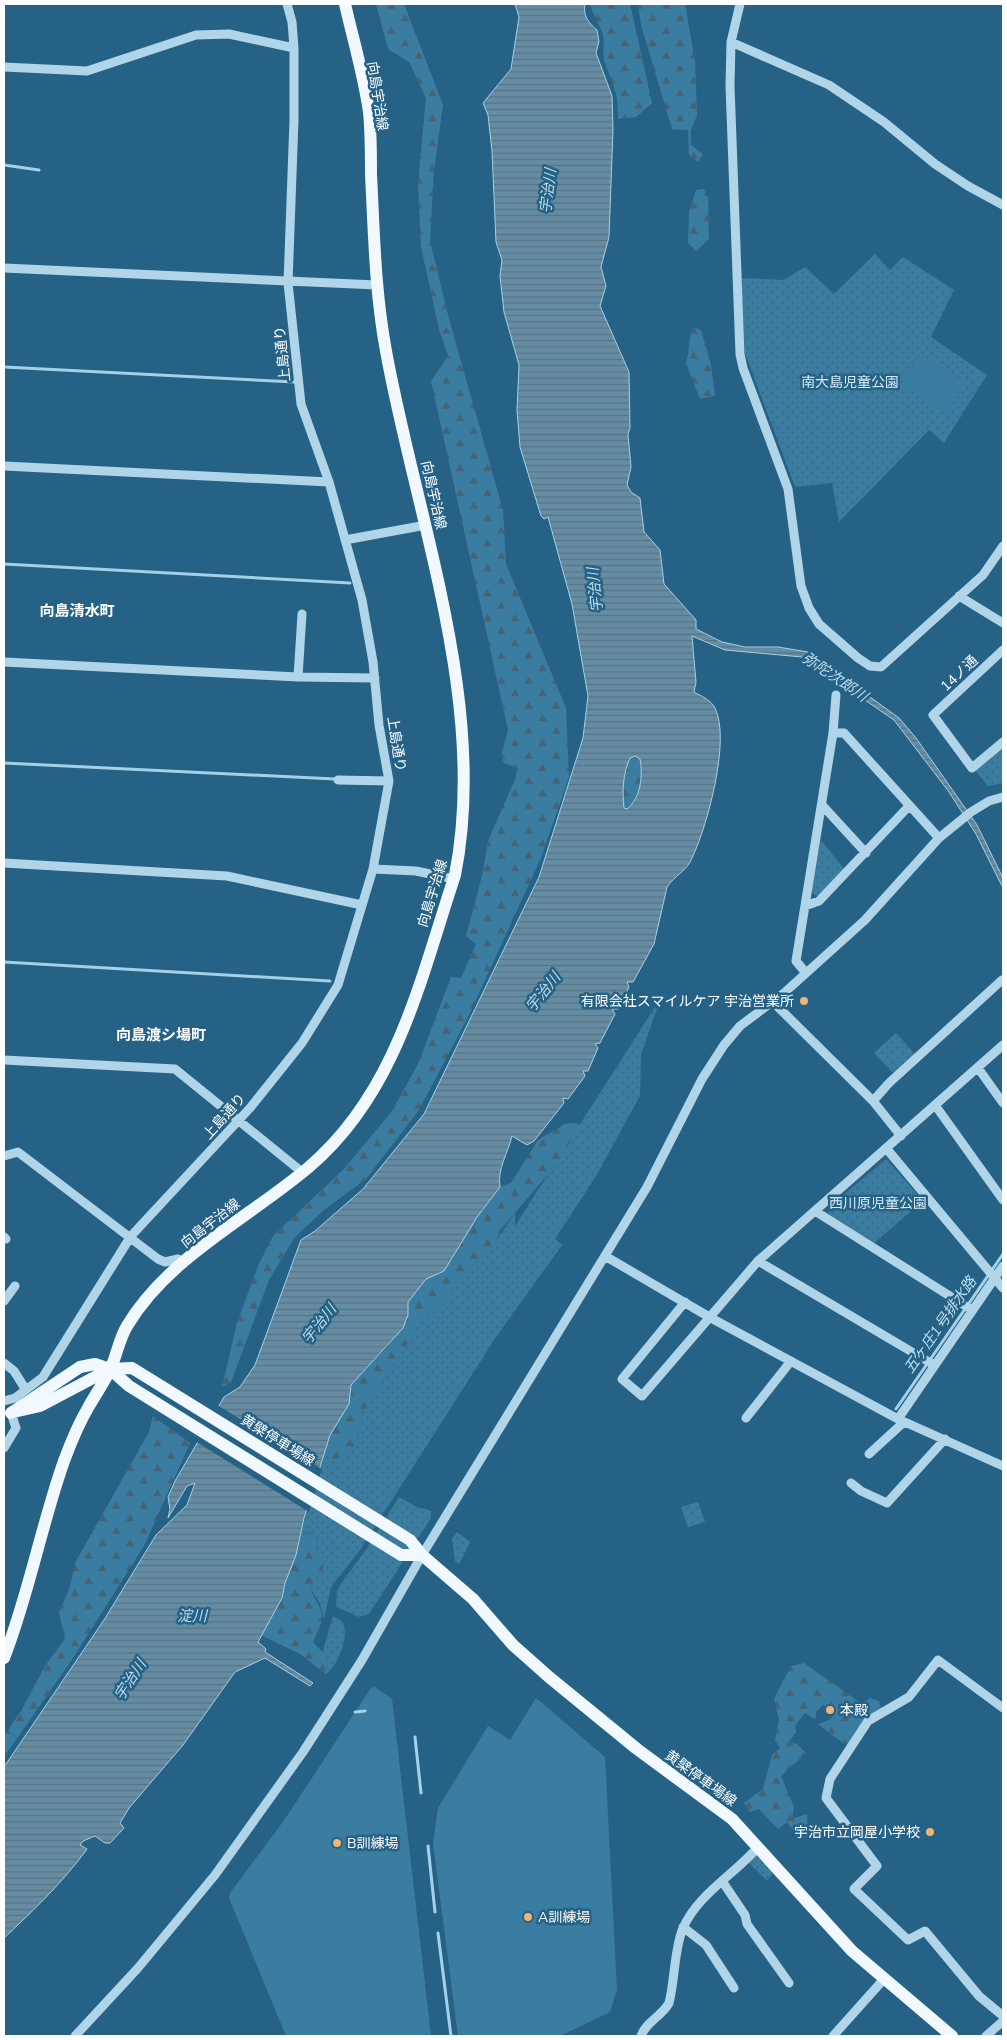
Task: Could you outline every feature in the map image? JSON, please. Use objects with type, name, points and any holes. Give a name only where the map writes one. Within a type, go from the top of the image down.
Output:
[{"type":"main road","name":"向島宇治線","points":[[4,1658],[20,1614],[54,1490],[76,1429],[110,1369],[126,1327],[158,1285],[225,1228],[302,1172],[346,1128],[386,1071],[411,1008],[454,879],[460,853],[463,800],[461,725],[448,633],[426,525],[386,352],[377,285],[369,112],[344,4]]},
{"type":"main road","name":"黄檗停車場線","points":[[7,1414],[80,1367],[95,1364],[110,1369],[132,1368],[412,1543],[422,1555],[473,1599],[513,1645],[549,1677],[637,1749],[726,1814],[826,1924],[884,1979],[952,2036]]},
{"type":"main road","name":"黄檗停車場線","points":[[7,1414],[40,1406],[110,1369]]},
{"type":"main road","points":[[110,1369],[123,1382],[401,1555],[422,1555]]},
{"type":"main road","points":[[68,1390],[80,1395],[88,1408]]},
{"type":"street","name":"上島通り","points":[[4,1401],[15,1398],[43,1377],[131,1236],[238,1122],[302,1043],[338,985],[373,869],[389,781],[379,724],[375,678],[362,600],[329,482],[301,404],[288,283],[294,120],[294,48],[292,22],[287,4]]},
{"type":"street","points":[[740,4],[731,42],[732,152],[740,354],[743,368],[788,489],[801,586],[809,608],[819,624],[858,658],[870,666],[881,667],[983,575],[1003,546]]},
{"type":"street","points":[[4,67],[88,71],[196,35],[229,34],[294,48]]},
{"type":"street","points":[[731,42],[829,86],[884,122],[935,164],[968,186],[1003,205]]},
{"type":"street","points":[[4,268],[288,283],[377,285]]},
{"type":"street","points":[[4,466],[329,482]]},
{"type":"street","points":[[345,540],[426,525]]},
{"type":"street","points":[[959,596],[1003,622]]},
{"type":"street","points":[[298,677],[302,614]]},
{"type":"street","name":"14ノ通","points":[[1003,650],[933,716],[966,763],[972,768],[1003,742]]},
{"type":"street","points":[[4,662],[298,677],[375,678]]},
{"type":"street","points":[[806,973],[796,962],[833,733],[836,695]]},
{"type":"street","points":[[833,733],[844,733],[939,838]]},
{"type":"street","points":[[338,780],[389,781]]},
{"type":"street","points":[[75,2036],[166,1935],[215,1875],[260,1814],[362,1660],[422,1555],[652,1179],[710,1066],[740,1026],[773,1002],[865,920],[939,838],[962,819],[989,801],[1002,799]]},
{"type":"street","points":[[822,805],[866,853]]},
{"type":"street","points":[[805,906],[819,901],[909,806]]},
{"type":"street","points":[[4,863],[227,876],[362,905]]},
{"type":"street","points":[[373,869],[416,872],[454,879]]},
{"type":"street","points":[[873,1101],[895,1078],[1002,980],[1003,982]]},
{"type":"street","points":[[773,1002],[873,1101],[901,1136]]},
{"type":"street","points":[[685,1302],[622,1379],[642,1396],[758,1261],[1003,1045]]},
{"type":"street","points":[[4,1060],[175,1069],[302,1172]]},
{"type":"street","points":[[978,1068],[1003,1103]]},
{"type":"street","points":[[935,1106],[1003,1200]]},
{"type":"street","points":[[886,1148],[1003,1288]]},
{"type":"street","points":[[4,1156],[18,1152],[162,1261],[178,1259],[182,1264]]},
{"type":"street","points":[[815,1211],[968,1307]]},
{"type":"street","points":[[606,1256],[710,1318],[901,1421],[1003,1466]]},
{"type":"street","points":[[758,1261],[930,1362]]},
{"type":"street","points":[[869,1454],[901,1421],[930,1362],[991,1274],[1003,1266]]},
{"type":"street","points":[[4,1301],[15,1286]]},
{"type":"street","points":[[746,1418],[791,1361]]},
{"type":"street","points":[[4,1363],[14,1371],[26,1390]]},
{"type":"street","points":[[4,1448],[16,1428],[7,1414]]},
{"type":"street","points":[[851,1483],[861,1491],[887,1503],[945,1440]]},
{"type":"street","points":[[1003,1708],[938,1660],[909,1697],[868,1720],[830,1778],[826,1798],[877,1866],[854,1889],[908,1940],[925,1931],[979,1996],[1003,2016]]},
{"type":"street","points":[[642,2036],[644,2029],[664,2012],[669,2003],[683,1927],[705,1898],[743,1864],[758,1847]]},
{"type":"street","points":[[722,1881],[745,1915],[747,1924],[789,1983]]},
{"type":"street","points":[[683,1927],[706,1946],[734,1988]]},
{"type":"street","points":[[833,2036],[884,1979]]},
{"type":"street","points":[[986,2036],[1003,2022]]},
{"type":"green space","points":[[376,4],[404,4],[443,105],[434,170],[430,241],[449,319],[503,510],[506,564],[566,708],[569,777],[541,858],[469,1015],[419,1110],[366,1179],[325,1209],[294,1238],[269,1280],[231,1382],[222,1387],[237,1323],[258,1266],[273,1236],[344,1169],[392,1111],[418,1064],[451,977],[461,978],[476,944],[466,936],[483,872],[488,841],[516,777],[517,768],[504,763],[501,756],[508,730],[431,381],[448,356],[439,329],[421,247],[418,183],[426,98],[409,62],[388,49]]},
{"type":"green space","points":[[590,4],[630,4],[652,103],[636,117],[618,119],[616,96],[604,59],[603,36]]},
{"type":"green space","points":[[638,4],[685,4],[695,61],[697,115],[691,130],[691,145],[703,154],[698,162],[689,155],[688,130],[672,129],[641,25]]},
{"type":"green space","points":[[704,189],[708,198],[709,239],[696,251],[688,243],[689,213],[696,190]]},
{"type":"green space","name":"南大島児童公園","points":[[875,254],[890,270],[903,257],[954,290],[931,337],[987,375],[944,443],[929,430],[839,522],[832,483],[795,487],[745,353],[741,278],[784,280],[805,267],[834,294]]},
{"type":"green space","points":[[693,327],[701,330],[711,365],[715,396],[700,399],[686,363]]},
{"type":"green space","points":[[919,354],[965,383],[946,413],[901,385]]},
{"type":"green space","points":[[1003,745],[1003,783],[988,786],[974,769]]},
{"type":"green space","points":[[635,756],[640,759],[640,786],[635,799],[627,809],[624,808],[623,802],[624,776],[630,758]]},
{"type":"green space","points":[[821,840],[844,869],[818,897],[811,892]]},
{"type":"green space","points":[[655,1007],[657,1008],[641,1055],[640,1096],[596,1176],[555,1239],[562,1245],[496,1337],[360,1550],[331,1587],[324,1619],[320,1603],[310,1589],[313,1581],[322,1574],[315,1554],[318,1540],[309,1533],[301,1532],[323,1455],[335,1459],[353,1446],[357,1439],[361,1414],[425,1317],[437,1311],[450,1299],[455,1283],[495,1243],[515,1213],[515,1226]]},
{"type":"green space","points":[[896,1033],[915,1054],[893,1073],[874,1053]]},
{"type":"green space","points":[[565,1124],[581,1125],[554,1167],[503,1227],[495,1243],[455,1283],[450,1299],[437,1311],[425,1317],[361,1414],[357,1439],[353,1446],[335,1459],[323,1455],[330,1435],[349,1404],[351,1385],[388,1346],[408,1315],[408,1302],[426,1279],[444,1271],[477,1217],[500,1187],[511,1183],[538,1140]]},
{"type":"green space","name":"西川原児童公園","points":[[886,1159],[923,1201],[874,1243],[829,1214],[828,1208]]},
{"type":"green space","points":[[153,1416],[190,1443],[144,1546],[71,1661],[4,1757],[4,1736],[21,1711],[45,1666],[65,1639],[59,1612],[69,1590],[76,1561],[149,1432]]},
{"type":"green space","points":[[399,1497],[415,1506],[431,1511],[431,1518],[369,1614],[359,1617],[336,1607],[337,1591],[342,1582],[365,1551]]},
{"type":"green space","points":[[698,1502],[705,1522],[688,1527],[681,1507]]},
{"type":"green space","points":[[301,1532],[309,1533],[318,1540],[315,1554],[324,1563],[322,1574],[313,1581],[310,1589],[322,1614],[321,1624],[313,1642],[325,1655],[326,1674],[300,1654],[261,1635],[282,1598],[285,1583],[296,1555]]},
{"type":"green space","points":[[457,1532],[470,1542],[459,1564],[455,1561],[452,1539]]},
{"type":"green space","points":[[333,1616],[343,1622],[345,1635],[339,1657],[331,1670],[326,1674],[323,1651]]},
{"type":"green space","points":[[804,1663],[862,1704],[870,1698],[879,1701],[881,1708],[864,1720],[847,1746],[818,1724],[829,1720],[836,1713],[823,1705],[816,1712],[816,1720],[805,1713],[795,1726],[796,1732],[789,1742],[797,1744],[806,1753],[781,1776],[794,1807],[792,1819],[807,1814],[808,1835],[802,1838],[797,1836],[787,1822],[778,1829],[759,1809],[750,1812],[744,1803],[763,1789],[772,1755],[780,1748],[775,1740],[779,1719],[774,1699],[791,1666]]},
{"type":"green space","name":"B訓練場","points":[[375,1687],[392,1699],[431,2036],[286,2036],[229,1898],[230,1893],[285,1819],[371,1688]]},
{"type":"green space","name":"A訓練場","points":[[536,1698],[605,1757],[617,1990],[610,2012],[560,2036],[458,2036],[433,1843],[438,1808],[488,1726],[510,1740]]},
{"type":"green space","points":[[758,1848],[776,1869],[767,1881],[747,1861]]},
{"type":"water","name":"淀川","points":[[515,4],[585,4],[587,18],[597,30],[599,41],[596,53],[612,96],[613,130],[609,237],[601,267],[606,286],[600,306],[629,372],[630,428],[628,434],[631,467],[627,485],[631,492],[640,498],[644,532],[660,550],[664,584],[696,620],[696,629],[722,642],[745,647],[778,647],[808,652],[899,718],[916,738],[977,825],[1003,878],[1003,888],[976,834],[949,792],[894,720],[802,657],[725,650],[692,636],[696,682],[694,692],[708,700],[715,708],[719,722],[720,741],[715,783],[698,844],[690,863],[667,887],[654,944],[633,982],[627,982],[629,987],[618,1009],[612,1009],[615,1014],[600,1043],[595,1044],[598,1048],[588,1071],[583,1071],[585,1076],[568,1099],[563,1098],[564,1103],[534,1141],[527,1145],[512,1136],[501,1167],[500,1187],[477,1217],[444,1271],[426,1279],[408,1302],[408,1315],[403,1328],[351,1385],[349,1404],[330,1435],[282,1598],[258,1642],[266,1649],[265,1652],[313,1683],[310,1686],[265,1658],[235,1672],[183,1745],[129,1808],[120,1823],[124,1828],[110,1843],[105,1843],[95,1836],[83,1841],[80,1845],[87,1849],[78,1861],[48,1895],[4,1938],[4,1767],[104,1620],[156,1535],[187,1505],[195,1483],[187,1486],[168,1518],[170,1509],[168,1497],[175,1481],[224,1397],[240,1387],[255,1365],[301,1240],[315,1231],[363,1189],[424,1114],[539,877],[583,738],[588,696],[572,604],[548,517],[544,519],[541,516],[520,447],[517,410],[519,365],[504,312],[500,276],[502,260],[496,242],[492,151],[488,115],[483,103],[511,69],[519,17]],"holes":[[[635,756],[640,759],[640,786],[635,799],[627,809],[624,808],[623,795],[626,770],[630,758]]]},
{"type":"pier","points":[[217,1405],[322,1469],[309,1512],[195,1441]]},
{"type":"waterway","points":[[4,165],[39,170]]},
{"type":"waterway","points":[[4,367],[295,382]]},
{"type":"waterway","points":[[4,564],[350,583]]},
{"type":"waterway","points":[[4,763],[335,779]]},
{"type":"waterway","points":[[4,962],[330,981]]},
{"type":"waterway","name":"五ヶ庄1号排水路","points":[[896,1409],[1003,1254]]},
{"type":"waterway","points":[[355,1712],[365,1711]]},
{"type":"waterway","points":[[415,1737],[421,1793]]},
{"type":"waterway","points":[[428,1846],[435,1912]]},
{"type":"waterway","points":[[438,1933],[451,2036]]},
{"type":"place","name":"有限会社スマイルケア 宇治営業所","points":[[804,1001]]},
{"type":"place","name":"本殿","points":[[830,1710]]},
{"type":"place","name":"宇治市立岡屋小学校","points":[[930,1832]]},
{"type":"place","name":"B訓練場","points":[[337,1843]]},
{"type":"place","name":"A訓練場","points":[[528,1917]]},
{"type":"district","name":"向島清水町","points":[[77,611]]},
{"type":"district","name":"向島渡シ場町","points":[[161,1035]]},
{"type":"water label","name":"宇治川","points":[[548,191]]},
{"type":"water label","name":"宇治川","points":[[595,590]]},
{"type":"water label","name":"弥陀次郎川","points":[[835,677]]},
{"type":"water label","name":"宇治川","points":[[543,992]]},
{"type":"water label","name":"宇治川","points":[[319,1324]]},
{"type":"water label","name":"宇治川","points":[[130,1680]]}]
